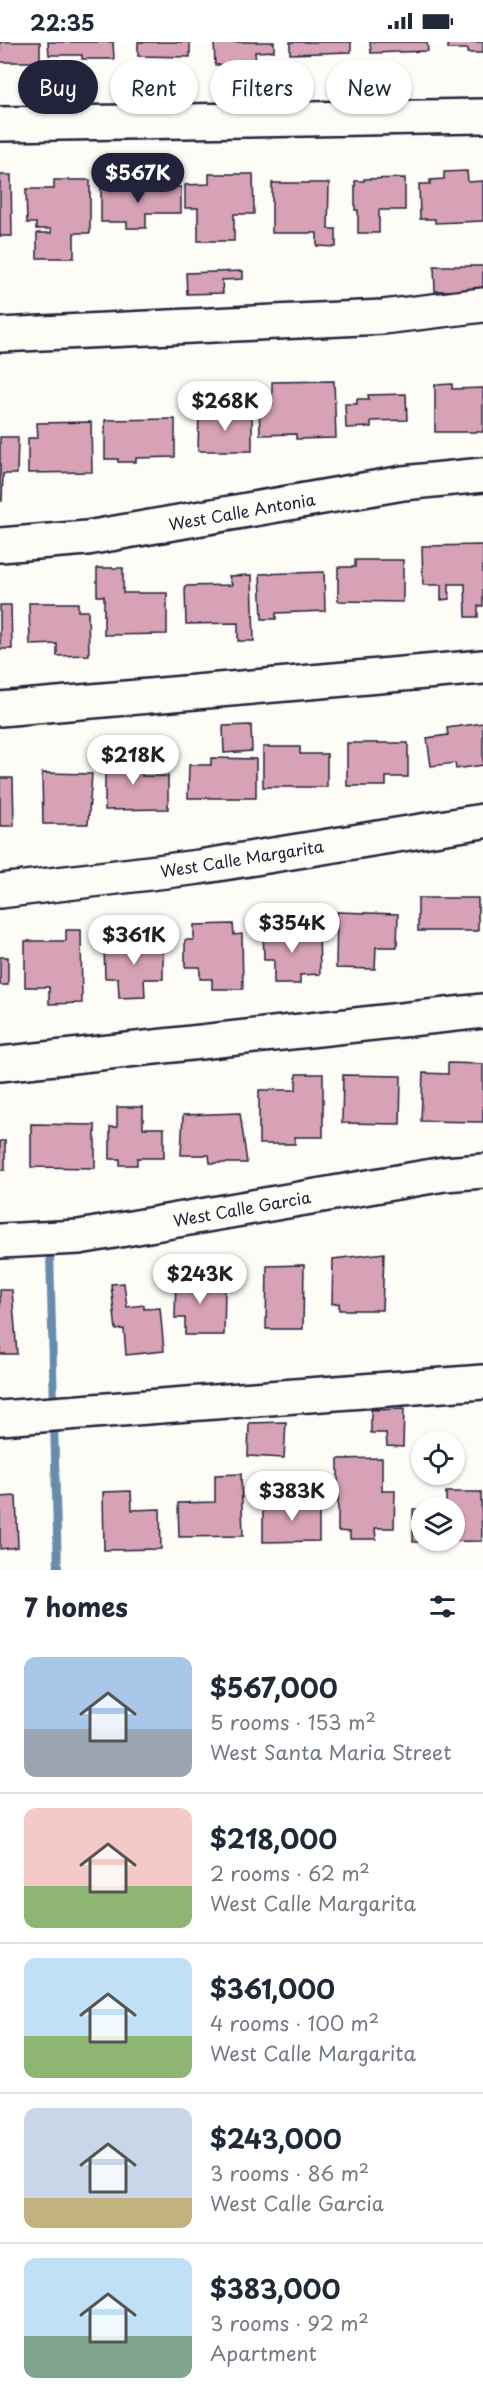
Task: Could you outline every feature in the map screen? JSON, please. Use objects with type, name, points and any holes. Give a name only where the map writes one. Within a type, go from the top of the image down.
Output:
[{"type":"street","points":[[0,124],[483,116]]},
{"type":"street","points":[[0,335],[383,317],[483,305]]},
{"type":"street","name":"West Calle Antonia","points":[[0,545],[87,538],[403,483],[483,475]]},
{"type":"street","points":[[0,709],[483,667]]},
{"type":"street","name":"West Calle Margarita","points":[[0,891],[199,867],[483,821]]},
{"type":"street","points":[[0,1064],[483,1011]]},
{"type":"street","name":"West Calle Garcia","points":[[0,1241],[79,1236],[444,1174],[483,1171]]},
{"type":"street","points":[[0,1418],[483,1382]]},
{"type":"building","points":[[0,42],[40,42],[40,60],[0,62]]},
{"type":"building","points":[[48,42],[113,42],[114,59],[82,59],[82,55],[49,55]]},
{"type":"building","points":[[138,42],[190,42],[190,57],[138,56]]},
{"type":"building","points":[[214,42],[274,42],[274,51],[255,52],[256,60],[215,60]]},
{"type":"building","points":[[290,42],[351,42],[351,52],[290,54]]},
{"type":"building","points":[[370,42],[427,42],[428,51],[371,53]]},
{"type":"building","points":[[448,42],[483,42],[483,53],[467,53],[468,49],[448,49]]},
{"type":"building","points":[[467,171],[468,182],[483,181],[483,221],[435,223],[435,219],[420,219],[419,184],[430,184],[430,180],[444,179],[444,172]]},
{"type":"building","points":[[209,174],[253,174],[254,214],[234,214],[234,241],[198,241],[198,208],[185,208],[185,185],[209,184]]},
{"type":"building","points":[[0,175],[11,175],[12,236],[0,236]]},
{"type":"building","points":[[405,178],[405,210],[379,210],[379,233],[358,233],[355,181]]},
{"type":"building","points":[[54,180],[90,180],[90,233],[74,233],[74,258],[37,258],[37,233],[51,233],[51,229],[36,229],[36,223],[27,223],[26,189],[54,189]]},
{"type":"building","points":[[272,183],[329,183],[328,229],[336,229],[336,247],[317,246],[317,233],[272,233]]},
{"type":"building","points":[[101,187],[181,187],[181,213],[146,213],[146,228],[127,228],[127,222],[101,222]]},
{"type":"building","points":[[434,266],[483,266],[483,291],[435,291]]},
{"type":"building","points":[[243,271],[243,279],[222,280],[223,293],[187,294],[186,273]]},
{"type":"building","points":[[334,381],[336,438],[296,439],[296,434],[260,435],[259,404],[272,404],[272,382]]},
{"type":"building","points":[[452,384],[452,389],[483,388],[483,432],[435,432],[435,385]]},
{"type":"building","points":[[406,394],[407,420],[371,421],[371,427],[346,428],[345,404],[357,404],[357,399],[369,399],[368,395]]},
{"type":"building","points":[[199,413],[252,413],[252,451],[198,451]]},
{"type":"building","points":[[175,419],[175,457],[136,458],[136,462],[105,459],[105,420]]},
{"type":"building","points":[[91,422],[92,472],[28,473],[28,438],[38,438],[37,423]]},
{"type":"building","points":[[0,437],[18,437],[17,474],[3,474],[2,501],[0,501]]},
{"type":"building","points":[[483,545],[483,606],[478,606],[478,617],[466,617],[465,584],[449,584],[449,599],[441,600],[441,585],[423,585],[422,546]]},
{"type":"building","points":[[355,560],[403,560],[403,602],[338,601],[338,567],[355,567]]},
{"type":"building","points":[[97,568],[123,568],[123,593],[167,593],[167,634],[104,635],[104,596],[97,596]]},
{"type":"building","points":[[324,572],[325,611],[276,613],[276,619],[262,619],[260,574]]},
{"type":"building","points":[[252,575],[254,641],[238,641],[238,623],[186,624],[185,586],[232,585],[229,576]]},
{"type":"building","points":[[29,603],[78,603],[78,611],[88,611],[89,655],[57,656],[57,644],[30,645]]},
{"type":"building","points":[[0,605],[11,605],[12,649],[0,649]]},
{"type":"building","points":[[483,723],[483,765],[456,769],[455,763],[431,766],[427,738],[448,735],[447,728]]},
{"type":"building","points":[[251,725],[252,751],[224,753],[223,726]]},
{"type":"building","points":[[347,743],[408,743],[408,777],[386,777],[386,786],[347,786]]},
{"type":"building","points":[[263,747],[300,747],[300,754],[327,754],[327,787],[263,787]]},
{"type":"building","points":[[105,755],[142,758],[142,776],[168,776],[168,809],[105,810]]},
{"type":"building","points":[[211,758],[256,759],[256,798],[188,798],[189,765],[211,765]]},
{"type":"building","points":[[42,773],[92,774],[88,824],[43,824]]},
{"type":"building","points":[[0,778],[13,778],[14,826],[0,826]]},
{"type":"building","points":[[418,898],[478,898],[478,931],[418,931]]},
{"type":"building","points":[[337,912],[398,914],[397,947],[376,947],[375,969],[336,968]]},
{"type":"building","points":[[233,924],[234,935],[242,934],[243,989],[212,989],[212,979],[200,979],[200,967],[185,967],[185,940],[194,940],[194,925]]},
{"type":"building","points":[[319,929],[320,974],[300,975],[300,984],[274,984],[274,960],[264,960],[263,930]]},
{"type":"building","points":[[66,930],[81,930],[82,1003],[49,1004],[49,987],[25,987],[25,941],[66,941]]},
{"type":"building","points":[[163,943],[163,979],[144,979],[145,997],[119,998],[118,978],[105,978],[104,945]]},
{"type":"building","points":[[0,957],[8,957],[8,985],[0,985]]},
{"type":"building","points":[[448,1063],[483,1064],[483,1122],[421,1121],[423,1073],[448,1074]]},
{"type":"building","points":[[296,1074],[323,1074],[323,1137],[295,1137],[295,1144],[259,1144],[259,1090],[296,1090]]},
{"type":"building","points":[[343,1075],[401,1076],[400,1124],[342,1123]]},
{"type":"building","points":[[117,1107],[143,1107],[143,1128],[164,1128],[164,1158],[137,1158],[137,1165],[120,1165],[120,1159],[110,1159],[110,1127],[117,1127]]},
{"type":"building","points":[[240,1113],[247,1163],[210,1163],[209,1155],[181,1155],[183,1115]]},
{"type":"building","points":[[31,1124],[95,1125],[95,1168],[31,1167]]},
{"type":"building","points":[[0,1141],[5,1141],[5,1170],[0,1170]]},
{"type":"building","points":[[384,1253],[382,1310],[339,1310],[339,1303],[332,1304],[333,1259]]},
{"type":"building","points":[[304,1265],[303,1329],[266,1329],[267,1266]]},
{"type":"building","points":[[176,1273],[203,1273],[203,1287],[225,1288],[224,1335],[185,1335],[185,1318],[175,1318]]},
{"type":"building","points":[[124,1283],[127,1307],[144,1305],[144,1309],[160,1308],[164,1351],[126,1355],[124,1329],[116,1330],[111,1284]]},
{"type":"building","points":[[0,1290],[12,1290],[17,1354],[0,1354]]},
{"type":"building","points":[[404,1409],[403,1447],[387,1446],[386,1433],[371,1433],[371,1410]]},
{"type":"building","points":[[286,1422],[284,1458],[248,1456],[249,1423]]},
{"type":"building","points":[[382,1458],[382,1491],[395,1491],[394,1528],[375,1528],[376,1539],[350,1539],[350,1532],[338,1531],[338,1459]]},
{"type":"building","points":[[241,1474],[243,1536],[179,1537],[178,1503],[215,1502],[215,1475]]},
{"type":"building","points":[[131,1491],[132,1510],[160,1509],[161,1549],[104,1550],[103,1492]]},
{"type":"building","points":[[446,1492],[481,1492],[482,1541],[465,1541],[465,1497],[446,1497]]},
{"type":"building","points":[[16,1496],[18,1547],[0,1549],[0,1497]]},
{"type":"building","points":[[287,1500],[319,1500],[319,1541],[263,1542],[263,1507],[287,1507]]},
{"type":"waterway","points":[[50,1252],[54,1407]]},
{"type":"waterway","points":[[54,1422],[58,1570]]}]
